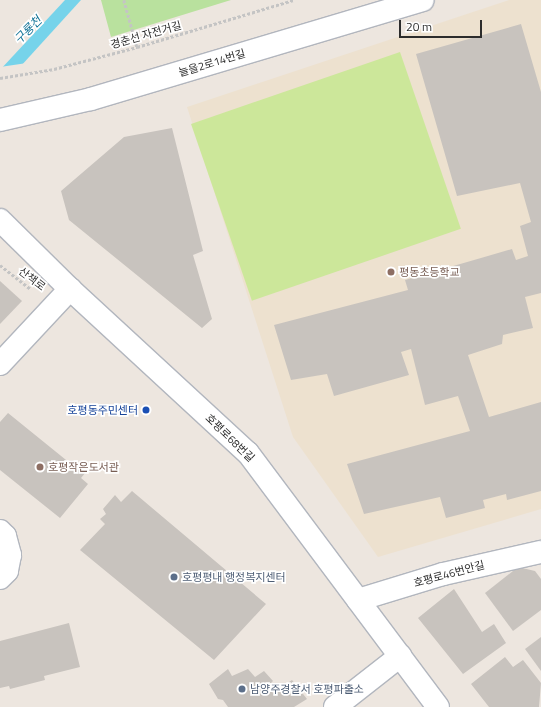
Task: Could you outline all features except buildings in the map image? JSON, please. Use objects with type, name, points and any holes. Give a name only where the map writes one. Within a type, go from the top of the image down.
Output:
[{"type":"street","name":"늘을2로14번길","points":[[2,119],[91,100],[423,0]]},
{"type":"street","name":"호평로68번길","points":[[0,220],[70,289],[248,453],[438,707]]},
{"type":"street","points":[[0,364],[70,289]]},
{"type":"street","points":[[0,531],[5,536],[10,555],[7,571],[0,578]]},
{"type":"street","name":"호평로46번안길","points":[[358,600],[443,574],[541,552]]},
{"type":"street","points":[[335,707],[400,656]]},
{"type":"path","points":[[124,0],[137,47]]},
{"type":"path","name":"경춘선 자전거길","points":[[0,78],[54,69],[137,47],[294,0]]},
{"type":"path","name":"산책로","points":[[0,265],[54,306]]},
{"type":"shaded area","name":"평동초등학교","points":[[509,0],[541,0],[541,509],[378,557],[293,437],[187,107]]},
{"type":"green space","points":[[101,0],[231,0],[111,37]]},
{"type":"green space","points":[[400,52],[461,229],[252,301],[191,124]]},
{"type":"water","points":[[65,0],[81,0],[0,89],[0,70]]},
{"type":"pier","points":[[27,63],[1,91],[0,91],[0,67]]},
{"type":"place","name":"평동초등학교","points":[[391,272]]},
{"type":"place","name":"호평동주민센터","points":[[146,410]]},
{"type":"place","name":"호평작은도서관","points":[[40,467]]},
{"type":"place","name":"호평평내 행정복지센터","points":[[174,577]]},
{"type":"place","name":"남양주경찰서 호평파출소","points":[[242,689]]},
{"type":"water label","name":"구룡천","points":[[28,30]]}]
